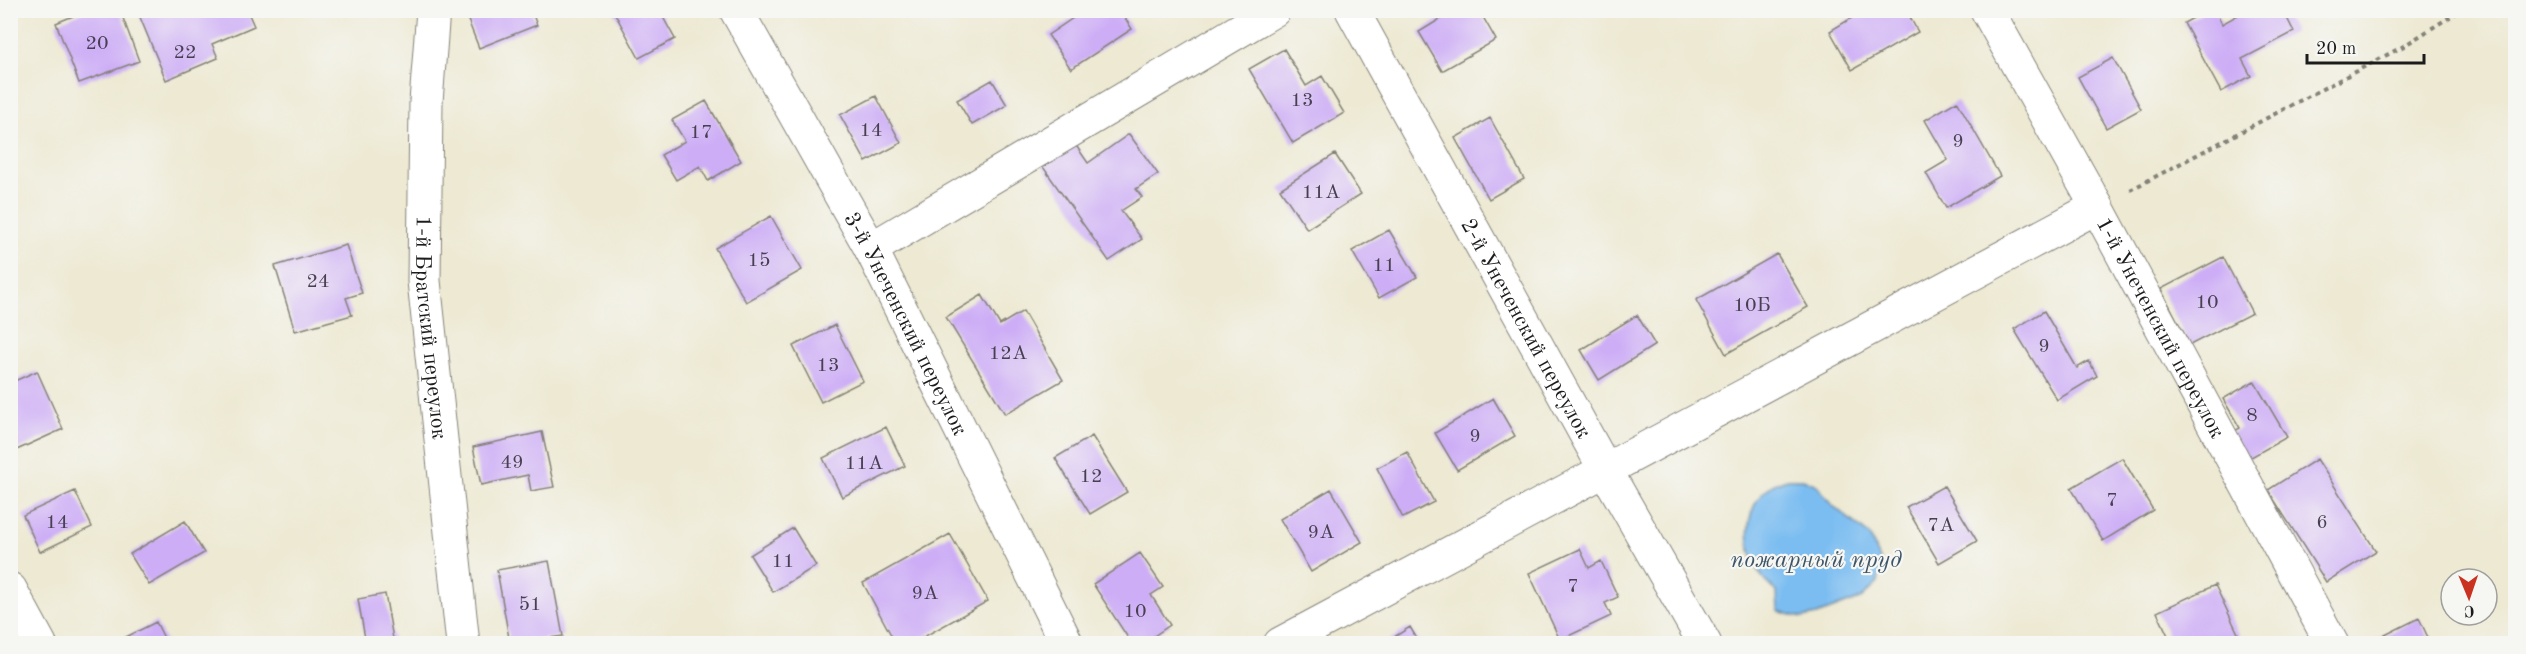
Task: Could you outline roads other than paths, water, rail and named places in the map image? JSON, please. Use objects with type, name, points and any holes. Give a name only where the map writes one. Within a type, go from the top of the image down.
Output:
[{"type":"street","name":"1-й Братский переулок","points":[[433,10],[426,102],[424,281],[464,644]]},
{"type":"street","name":"3-й Унеченский переулок","points":[[736,10],[871,249],[1067,644]]},
{"type":"street","points":[[871,249],[1274,10]]},
{"type":"street","name":"2-й Унеченский переулок","points":[[1352,10],[1605,471],[1705,644]]},
{"type":"street","name":"1-й Унеченский переулок","points":[[1987,10],[2097,207],[2332,644]]},
{"type":"street","points":[[1280,644],[2097,207]]},
{"type":"street","points":[[10,590],[40,644]]},
{"type":"water","name":"пожарный пруд","points":[[1803,479],[1817,485],[1832,505],[1870,536],[1881,562],[1878,583],[1862,598],[1817,615],[1802,618],[1778,611],[1777,592],[1758,571],[1749,546],[1748,532],[1754,506],[1761,495],[1771,486],[1784,480]]}]
